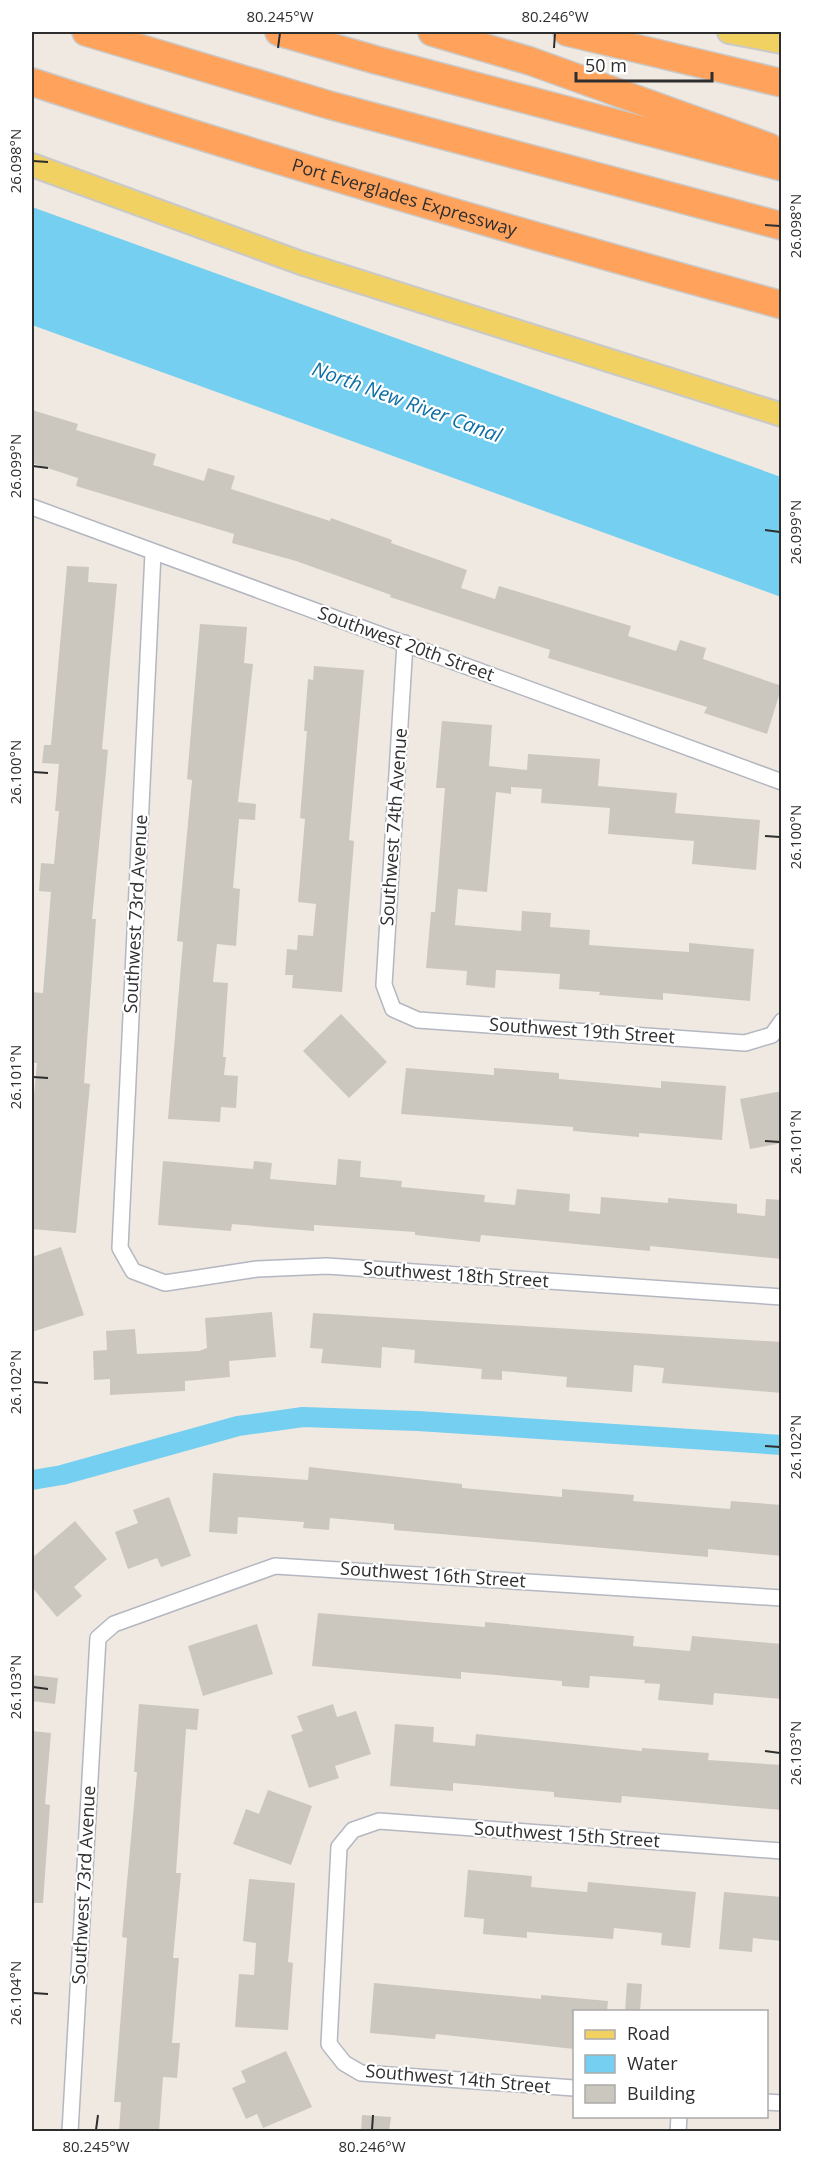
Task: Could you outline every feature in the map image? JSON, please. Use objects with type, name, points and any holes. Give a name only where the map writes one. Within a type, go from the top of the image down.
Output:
[{"type":"highway","points":[[86,32],[329,105],[782,226]]},
{"type":"highway","points":[[279,32],[782,167]]},
{"type":"highway","points":[[432,32],[530,61],[782,152]]},
{"type":"highway","points":[[567,32],[782,83]]},
{"type":"highway","name":"Port Everglades Expressway","points":[[32,82],[320,174],[510,231],[782,305]]},
{"type":"main road","points":[[729,32],[782,42]]},
{"type":"main road","points":[[32,165],[302,263],[782,415]]},
{"type":"street","name":"Southwest 20th Street","points":[[32,507],[153,554],[405,643],[782,782]]},
{"type":"street","name":"Southwest 73rd Avenue","points":[[133,1271],[120,1248],[153,554]]},
{"type":"street","name":"Southwest 74th Avenue","points":[[393,1010],[384,985],[405,643]]},
{"type":"street","name":"Southwest 19th Street","points":[[393,1010],[418,1020],[745,1043],[772,1035],[782,1021]]},
{"type":"street","name":"Southwest 18th Street","points":[[133,1271],[165,1283],[257,1269],[327,1266],[782,1297]]},
{"type":"street","name":"Southwest 16th Street","points":[[98,1638],[114,1624],[275,1566],[782,1598]]},
{"type":"street","name":"Southwest 73rd Avenue","points":[[70,2132],[98,1638]]},
{"type":"street","name":"Southwest 15th Street","points":[[344,2063],[329,2044],[339,1847],[354,1830],[379,1821],[782,1851]]},
{"type":"street","name":"Southwest 14th Street","points":[[344,2063],[361,2073],[573,2088]]},
{"type":"water","name":"North New River Canal","points":[[32,207],[781,477],[781,597],[32,325]]},
{"type":"building","points":[[32,410],[78,424],[76,430],[156,454],[153,465],[204,481],[208,468],[235,476],[231,489],[330,521],[331,518],[392,540],[391,543],[467,570],[461,588],[495,599],[499,586],[631,626],[628,636],[676,651],[680,640],[706,648],[703,659],[782,686],[767,734],[704,713],[707,707],[548,658],[550,650],[390,597],[391,595],[296,561],[232,543],[234,534],[76,486],[78,478],[32,463]]},
{"type":"building","points":[[67,566],[89,567],[88,582],[117,584],[102,749],[108,750],[92,919],[96,919],[84,1083],[90,1084],[76,1233],[32,1229],[32,1095],[34,1095],[37,1063],[32,1063],[32,992],[43,993],[51,892],[39,891],[41,863],[54,864],[59,811],[55,811],[59,764],[42,763],[44,745],[51,745]]},
{"type":"building","points":[[200,624],[247,627],[244,663],[253,664],[238,802],[256,804],[255,820],[239,819],[233,888],[240,889],[236,946],[217,944],[213,982],[228,983],[224,1075],[238,1076],[236,1108],[221,1107],[220,1122],[168,1119],[183,942],[177,941],[192,780],[187,779]]},
{"type":"building","points":[[314,666],[364,670],[349,840],[354,841],[342,992],[292,988],[293,975],[285,975],[287,949],[297,950],[298,935],[313,936],[316,904],[298,902],[305,819],[300,818],[307,731],[304,731],[308,679],[313,680]]},
{"type":"building","points":[[442,721],[492,725],[489,766],[527,770],[528,754],[600,759],[598,786],[677,793],[675,813],[760,820],[756,870],[692,864],[694,841],[608,834],[610,808],[541,803],[542,789],[511,787],[511,794],[496,792],[487,892],[458,889],[455,925],[521,931],[522,911],[551,913],[550,927],[590,930],[589,945],[689,952],[689,943],[754,949],[750,1001],[663,993],[663,1000],[599,995],[600,992],[559,989],[560,974],[496,970],[495,988],[466,985],[467,971],[426,968],[431,912],[435,912],[445,788],[436,788]]},
{"type":"building","points":[[341,1014],[387,1062],[349,1098],[303,1051]]},
{"type":"building","points":[[406,1068],[494,1075],[494,1068],[559,1073],[559,1079],[661,1088],[661,1081],[726,1086],[722,1140],[639,1133],[639,1137],[573,1131],[573,1127],[401,1114]]},
{"type":"building","points":[[782,1091],[782,1143],[750,1149],[740,1099]]},
{"type":"building","points":[[338,1159],[361,1161],[360,1177],[402,1181],[401,1187],[485,1195],[484,1202],[515,1205],[517,1189],[570,1194],[569,1211],[600,1214],[601,1197],[668,1203],[668,1198],[737,1204],[737,1213],[765,1216],[766,1199],[782,1200],[782,1259],[650,1246],[650,1251],[481,1235],[480,1242],[415,1235],[415,1232],[314,1225],[314,1231],[232,1224],[231,1231],[158,1225],[163,1161],[253,1169],[254,1161],[272,1163],[270,1179],[336,1185]]},
{"type":"building","points":[[61,1247],[84,1315],[32,1332],[32,1257]]},
{"type":"building","points":[[272,1312],[276,1357],[229,1361],[230,1377],[185,1381],[185,1391],[110,1395],[110,1379],[94,1380],[93,1351],[107,1350],[106,1331],[135,1329],[137,1354],[199,1351],[207,1348],[205,1318]]},
{"type":"building","points":[[313,1313],[782,1342],[782,1393],[662,1383],[664,1368],[634,1365],[632,1392],[566,1387],[567,1377],[502,1371],[502,1380],[481,1379],[482,1369],[414,1363],[415,1350],[382,1347],[381,1368],[321,1363],[323,1349],[310,1348]]},
{"type":"building","points":[[309,1467],[462,1484],[462,1488],[562,1497],[562,1489],[634,1495],[633,1501],[730,1509],[731,1501],[782,1505],[782,1556],[708,1549],[708,1557],[394,1530],[394,1524],[330,1518],[329,1530],[303,1528],[304,1522],[238,1517],[237,1534],[209,1532],[213,1473],[308,1480]]},
{"type":"building","points":[[169,1497],[191,1556],[161,1567],[157,1558],[128,1569],[115,1532],[138,1523],[133,1510]]},
{"type":"building","points":[[75,1521],[107,1559],[74,1587],[82,1596],[57,1617],[32,1587],[32,1558]]},
{"type":"building","points":[[318,1613],[485,1627],[485,1622],[634,1636],[633,1646],[690,1651],[692,1636],[782,1644],[782,1699],[714,1693],[713,1705],[658,1700],[660,1684],[644,1683],[645,1680],[590,1676],[589,1688],[562,1686],[562,1681],[461,1672],[461,1679],[312,1666]]},
{"type":"building","points":[[257,1624],[273,1674],[203,1696],[188,1646]]},
{"type":"building","points":[[32,1675],[58,1678],[55,1704],[32,1701]]},
{"type":"building","points":[[139,1704],[199,1709],[197,1730],[186,1729],[176,1873],[181,1873],[173,1958],[179,1958],[172,2043],[180,2043],[177,2078],[163,2077],[159,2132],[119,2132],[121,2102],[114,2102],[127,1938],[122,1937],[137,1772],[134,1772]]},
{"type":"building","points":[[333,1704],[337,1717],[356,1711],[371,1754],[335,1766],[339,1778],[309,1788],[291,1735],[303,1731],[297,1716]]},
{"type":"building","points":[[395,1724],[434,1727],[433,1742],[475,1746],[476,1734],[642,1751],[642,1748],[709,1753],[708,1760],[782,1765],[782,1810],[622,1796],[621,1803],[554,1797],[554,1792],[453,1783],[453,1791],[390,1786]]},
{"type":"building","points":[[32,1731],[51,1733],[45,1804],[50,1805],[43,1903],[32,1903]]},
{"type":"building","points":[[268,1790],[312,1806],[291,1865],[233,1844],[246,1809],[259,1814]]},
{"type":"building","points":[[468,1870],[532,1876],[531,1887],[587,1892],[588,1882],[696,1892],[690,1948],[661,1945],[662,1933],[614,1928],[613,1939],[527,1932],[527,1938],[483,1934],[484,1919],[464,1917]]},
{"type":"building","points":[[249,1879],[295,1883],[288,1962],[293,1963],[288,2030],[235,2027],[239,1974],[254,1975],[256,1943],[243,1941]]},
{"type":"building","points":[[724,1892],[782,1897],[782,1941],[753,1938],[752,1952],[719,1949]]},
{"type":"building","points":[[374,1983],[541,1999],[541,1995],[608,2001],[607,2010],[573,2010],[573,2049],[436,2034],[435,2039],[370,2033]]},
{"type":"building","points":[[627,1983],[642,1984],[640,2010],[625,2010]]},
{"type":"building","points":[[286,2051],[312,2107],[263,2128],[257,2114],[246,2119],[232,2088],[246,2082],[241,2071]]},
{"type":"building","points":[[362,2115],[391,2117],[389,2132],[361,2132]]},
{"type":"waterway","points":[[32,1480],[62,1475],[238,1426],[303,1417],[418,1421],[782,1445]]}]
